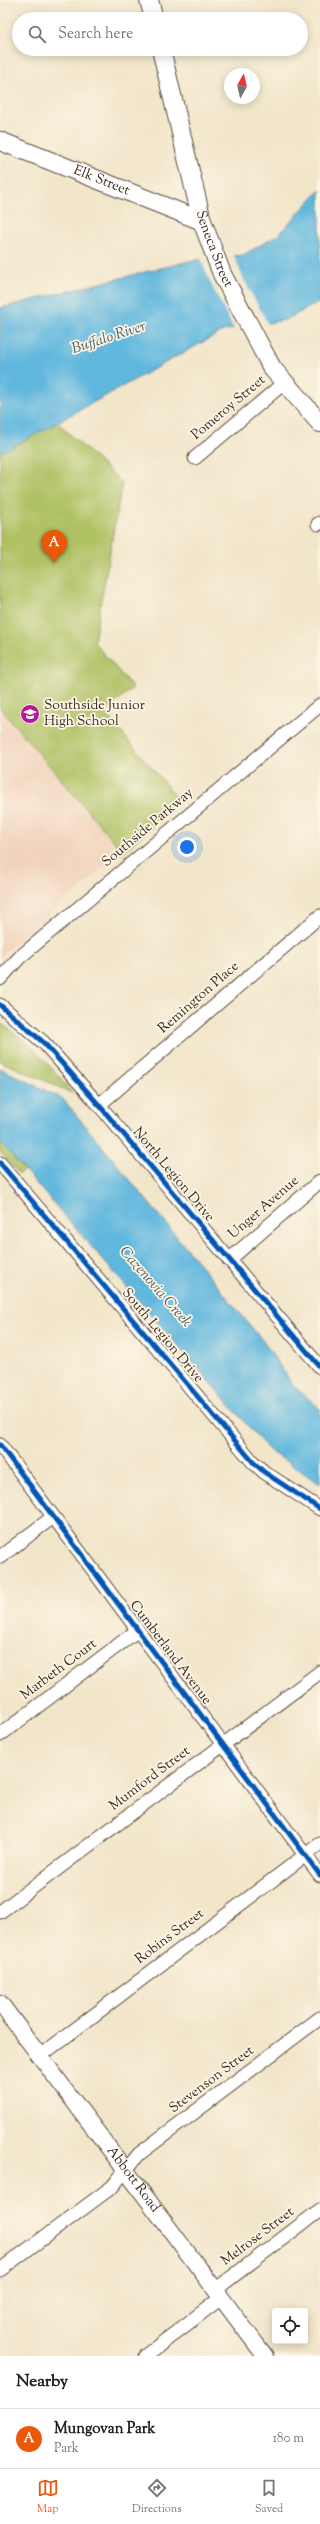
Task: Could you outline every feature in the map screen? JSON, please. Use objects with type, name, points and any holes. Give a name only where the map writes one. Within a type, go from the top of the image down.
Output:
[{"type":"main road","points":[[150,0],[153,12]]},
{"type":"main road","name":"Seneca Street","points":[[163,56],[204,228],[234,300],[256,336],[268,362],[320,424]]},
{"type":"main road","name":"Elk Street","points":[[0,140],[204,228]]},
{"type":"street","name":"Pomeroy Street","points":[[195,458],[285,382]]},
{"type":"street","name":"Southside Parkway","points":[[0,980],[20,957],[320,705]]},
{"type":"street","name":"Remington Place","points":[[99,1105],[320,916]]},
{"type":"street","name":"North Legion Drive","points":[[0,1005],[44,1043],[99,1105],[320,1366]]},
{"type":"street","name":"South Legion Drive","points":[[0,1163],[253,1462],[264,1472],[320,1509]]},
{"type":"street","name":"Unger Avenue","points":[[229,1260],[320,1180]]},
{"type":"street","name":"Cumberland Avenue","points":[[0,1445],[320,1875]]},
{"type":"street","points":[[0,1557],[53,1518]]},
{"type":"street","name":"Marbeth Court","points":[[0,1734],[138,1630]]},
{"type":"street","name":"Mumford Street","points":[[0,1912],[320,1672]]},
{"type":"street","name":"Robins Street","points":[[40,2056],[320,1844]]},
{"type":"street","name":"Abbott Road","points":[[0,2003],[265,2356]]},
{"type":"street","name":"Stevenson Street","points":[[0,2270],[112,2187],[127,2171],[139,2154],[320,2018]]},
{"type":"street","name":"Melrose Street","points":[[145,2356],[320,2210]]},
{"type":"shaded area","name":"Southside Junior High School","points":[[57,422],[122,483],[52,770],[123,852],[0,956],[0,452]]},
{"type":"green space","name":"Southside Junior High School","points":[[57,422],[122,483],[94,642],[133,688],[104,712],[180,801],[123,852],[0,708],[0,452]]},
{"type":"green space","points":[[0,1023],[30,1046],[56,1073],[72,1093],[0,1061]]},
{"type":"green space","points":[[0,1142],[24,1170],[19,1174],[0,1152]]},
{"type":"water","name":"Buffalo River","points":[[320,190],[320,302],[285,320],[223,331],[9,449],[0,452],[0,308],[193,260],[243,255],[278,235]]},
{"type":"water","name":"Cazenovia Creek","points":[[0,1068],[63,1099],[263,1341],[293,1385],[320,1409],[320,1484],[269,1450],[0,1142]]},
{"type":"pier","points":[[233,254],[244,280],[268,324],[235,331],[211,284],[200,257]]},
{"type":"cycle path","points":[[0,1005],[44,1043],[99,1105],[320,1367]]},
{"type":"cycle path","points":[[0,1163],[253,1462],[264,1472],[320,1509]]},
{"type":"cycle path","points":[[0,1445],[320,1875]]},
{"type":"place","name":"Mungovan Park","points":[[54,563]]},
{"type":"place","name":"Southside Junior High School","points":[[30,714]]}]
